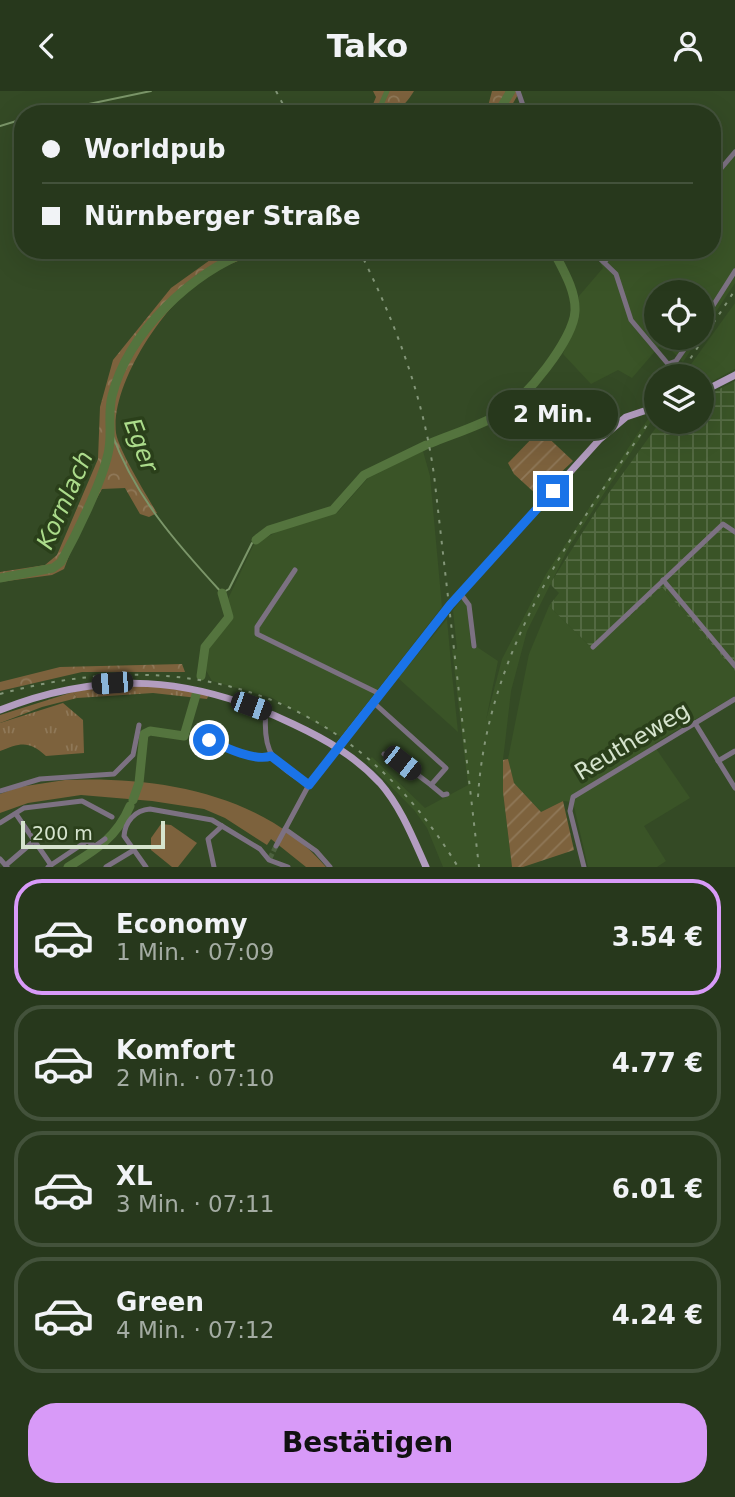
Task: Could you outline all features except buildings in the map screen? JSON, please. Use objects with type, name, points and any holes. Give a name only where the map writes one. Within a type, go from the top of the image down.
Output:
[{"type":"main road","points":[[714,386],[735,375]]},
{"type":"main road","points":[[338,747],[460,593],[609,430],[626,417],[644,410]]},
{"type":"main road","points":[[0,710],[54,691],[138,682],[207,691],[266,711],[338,747],[387,793],[426,867]]},
{"type":"street","points":[[721,168],[735,152]]},
{"type":"street","points":[[601,259],[611,267],[621,286],[631,320],[668,364],[676,361],[684,350]]},
{"type":"street","points":[[604,262],[607,259]]},
{"type":"street","points":[[714,304],[735,271]]},
{"type":"street","points":[[593,647],[723,524],[735,532]]},
{"type":"street","points":[[295,570],[257,627],[257,634],[380,694]]},
{"type":"street","points":[[663,580],[735,666]]},
{"type":"street","points":[[460,593],[469,605],[474,646]]},
{"type":"street","name":"Reutheweg","points":[[584,867],[570,811],[572,799],[735,699]]},
{"type":"street","points":[[374,703],[446,768],[431,785]]},
{"type":"street","points":[[266,711],[265,741],[271,756],[309,785]]},
{"type":"street","points":[[695,723],[735,788]]},
{"type":"street","points":[[0,791],[40,779],[114,774],[132,755],[139,725]]},
{"type":"street","points":[[196,735],[253,755],[265,758],[271,756]]},
{"type":"street","points":[[276,846],[309,785],[338,747]]},
{"type":"street","points":[[718,761],[735,751]]},
{"type":"street","points":[[384,754],[443,795],[447,794]]},
{"type":"street","points":[[0,823],[24,808],[82,801],[112,817]]},
{"type":"street","points":[[146,867],[124,837],[125,829],[137,812],[149,809],[202,816],[260,849],[269,859],[288,867]]},
{"type":"street","points":[[16,814],[49,866],[88,841],[95,846],[105,839]]},
{"type":"street","points":[[214,867],[208,839],[222,825]]},
{"type":"street","points":[[285,829],[316,851],[330,867]]},
{"type":"street","points":[[0,859],[7,866],[34,841]]},
{"type":"street","points":[[106,867],[134,850]]},
{"type":"street","points":[[264,867],[269,859]]},
{"type":"shaded area","points":[[735,152],[735,283],[714,315],[714,280],[644,280],[644,350],[656,350],[632,378],[618,370],[591,384],[563,354],[577,312],[579,296],[603,268],[598,259],[721,259],[721,166]]},
{"type":"shaded area","points":[[735,303],[735,369],[714,380],[714,364],[691,364],[701,350],[714,350],[714,332]]},
{"type":"shaded area","points":[[671,350],[691,350],[683,362]]},
{"type":"shaded area","points":[[735,381],[735,671],[662,587],[593,649],[549,606],[559,593],[550,584],[598,508],[651,434],[714,434],[714,392]]},
{"type":"shaded area","points":[[644,425],[644,432],[569,547],[527,631],[511,691],[503,760],[503,792],[512,867],[443,867],[427,828],[414,810],[367,762],[372,757],[425,808],[468,785],[452,650],[457,649],[453,610],[462,599],[467,605],[471,647],[477,647],[498,661],[486,720],[502,659],[546,574]]},
{"type":"shaded area","points":[[423,451],[430,476],[442,607],[341,737],[272,698],[212,681],[203,665],[207,646],[232,616],[227,601],[254,544],[284,528],[338,512],[368,478]]},
{"type":"shaded area","points":[[662,587],[735,671],[735,696],[655,743],[690,798],[644,826],[666,861],[657,867],[588,867],[573,802],[563,801],[541,812],[514,783],[510,772],[508,759],[529,654],[549,606],[593,649]]},
{"type":"shaded area","points":[[447,619],[452,674],[458,732],[398,678]]},
{"type":"green space","points":[[373,91],[414,91],[403,105],[373,105],[376,97]]},
{"type":"green space","points":[[492,91],[520,91],[512,105],[488,105]]},
{"type":"green space","points":[[211,259],[243,259],[211,273],[177,301],[145,343],[122,390],[117,413],[118,441],[157,513],[149,517],[140,514],[125,488],[102,489],[78,532],[64,569],[52,575],[0,582],[0,572],[45,565],[57,555],[98,459],[100,407],[113,360],[171,288]]},
{"type":"green space","points":[[540,430],[573,461],[537,495],[514,474],[508,463]]},
{"type":"green space","points":[[182,664],[185,672],[82,672],[0,691],[0,682],[60,667]]},
{"type":"green space","points":[[114,685],[146,685],[209,694],[207,699],[153,693],[77,698],[73,692]]},
{"type":"green space","points":[[73,692],[77,698],[42,707],[0,723],[0,715]]},
{"type":"green space","points":[[63,703],[83,720],[84,753],[46,756],[29,745],[13,746],[0,751],[0,723]]},
{"type":"green space","points":[[508,759],[514,783],[541,812],[563,801],[574,850],[523,867],[512,867],[503,792],[503,760]]},
{"type":"green space","points":[[65,780],[136,782],[206,794],[240,806],[272,822],[300,842],[326,867],[306,867],[271,839],[267,845],[225,818],[204,809],[81,795],[28,803],[0,813],[0,794],[19,787]]},
{"type":"green space","points":[[161,824],[171,825],[197,843],[178,867],[172,867],[151,850],[151,838]]},
{"type":"waterway","points":[[84,105],[151,91]]},
{"type":"waterway","points":[[381,105],[387,91]]},
{"type":"waterway","name":"Eger","points":[[502,105],[511,91]]},
{"type":"waterway","points":[[0,126],[14,122]]},
{"type":"waterway","name":"Eger","points":[[0,578],[53,568],[61,562],[88,509],[105,466],[112,396],[132,349],[166,307],[207,273],[231,259]]},
{"type":"waterway","points":[[431,443],[500,414],[522,396],[546,368],[566,337],[575,311],[568,279],[558,259]]},
{"type":"waterway","name":"Eger","points":[[112,434],[121,457],[145,499],[173,538],[222,593],[229,589],[252,543]]},
{"type":"waterway","points":[[256,540],[269,530],[333,510],[364,475],[426,445]]},
{"type":"waterway","name":"Eger","points":[[201,676],[205,647],[229,617],[222,593]]},
{"type":"waterway","name":"Eger","points":[[133,800],[139,783],[144,734],[150,731],[184,736],[196,695]]},
{"type":"waterway","name":"Eger","points":[[68,867],[105,842],[119,826],[130,806]]},
{"type":"waterway","name":"Eger","points":[[73,864],[81,856],[84,857]]},
{"type":"tunnel","points":[[270,858],[276,846]]},
{"type":"railway","points":[[276,91],[283,105]]},
{"type":"railway","points":[[363,259],[406,359],[429,446],[479,867]]},
{"type":"railway","points":[[687,364],[735,290]]},
{"type":"railway","points":[[478,797],[485,743],[498,691],[517,641],[566,546],[644,430]]},
{"type":"railway","points":[[0,694],[70,679],[137,675],[201,680],[261,696],[317,723],[369,760],[416,808],[458,867]]},
{"type":"route","points":[[209,740],[253,755],[265,758],[271,756],[278,764],[309,785],[450,605],[553,491]]},
{"type":"water label","name":"Kornlach","points":[[65,500]]}]
